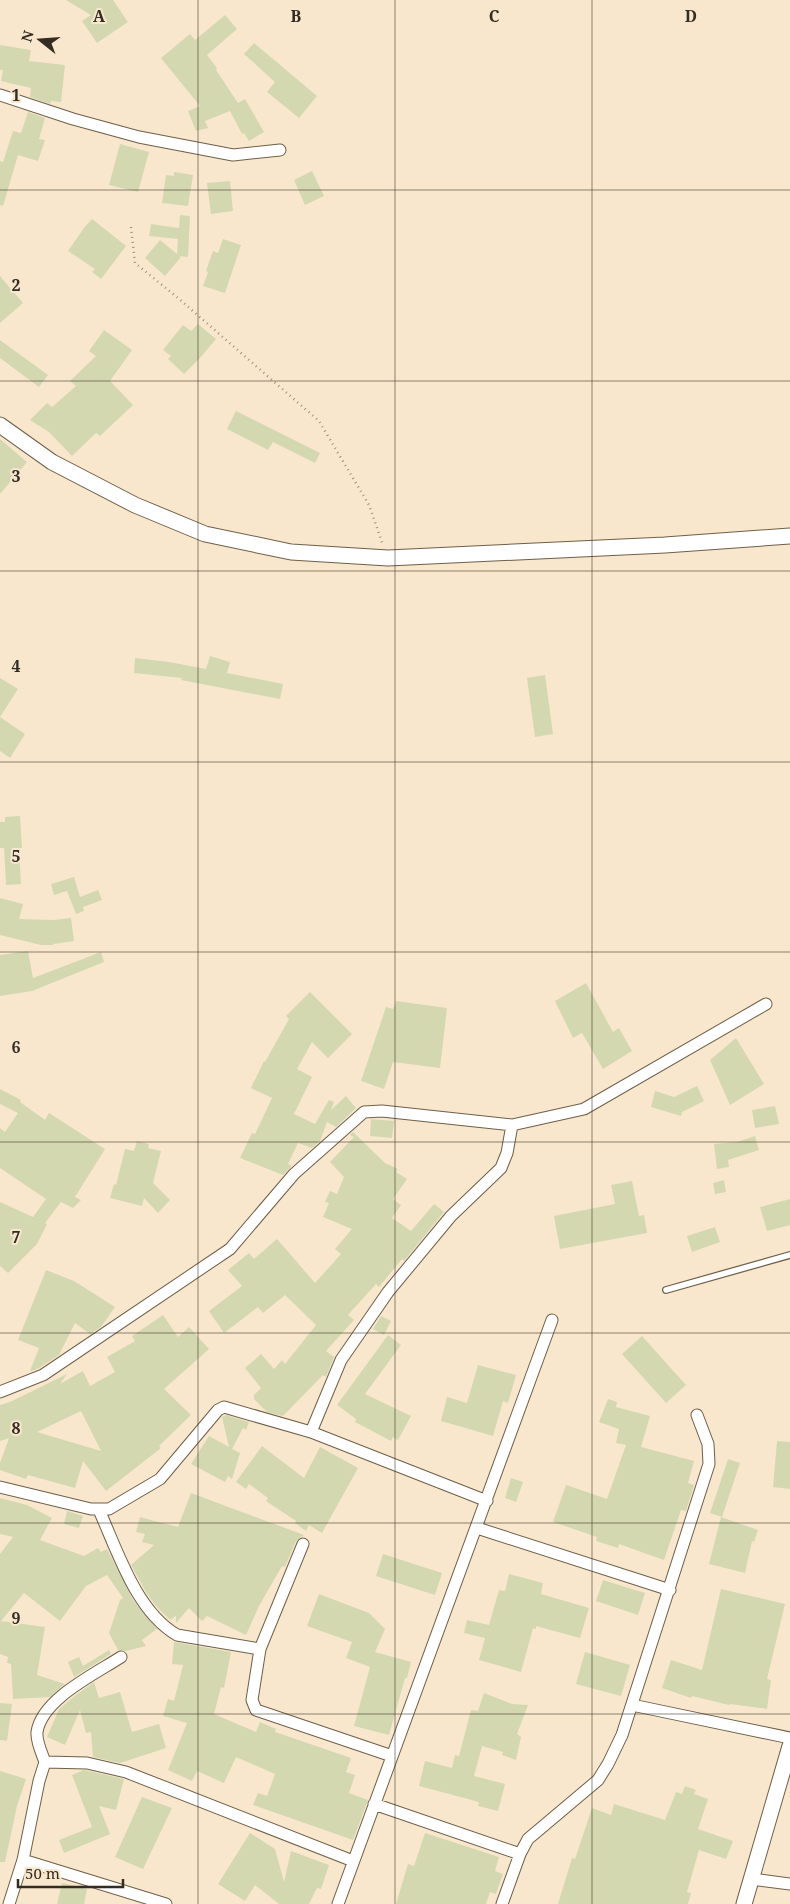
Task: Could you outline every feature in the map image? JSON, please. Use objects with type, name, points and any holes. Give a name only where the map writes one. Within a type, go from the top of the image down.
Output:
[{"type":"street","points":[[0,95],[73,119],[148,139],[233,155],[280,150]]},
{"type":"street","points":[[0,425],[52,462],[135,505],[205,534],[291,552],[388,558],[665,545],[790,536]]},
{"type":"street","points":[[0,1392],[43,1375],[230,1249],[294,1174],[364,1112],[382,1110],[512,1125],[584,1109],[766,1004]]},
{"type":"street","points":[[311,1432],[341,1360],[388,1292],[451,1216],[501,1168],[508,1153],[512,1125]]},
{"type":"street","points":[[338,1904],[552,1320]]},
{"type":"street","points":[[0,1487],[99,1510],[109,1509],[160,1479],[218,1410],[224,1406],[311,1432],[487,1501]]},
{"type":"street","points":[[502,1904],[520,1854],[528,1839],[598,1780],[622,1735],[709,1464],[708,1444],[697,1415]]},
{"type":"street","points":[[99,1510],[133,1585],[155,1617],[166,1628],[177,1635],[260,1649]]},
{"type":"street","points":[[477,1528],[670,1590]]},
{"type":"street","points":[[303,1544],[260,1649],[252,1700],[256,1710],[392,1756]]},
{"type":"street","points":[[9,1904],[22,1860],[38,1781],[45,1762],[36,1734],[42,1715],[58,1698],[121,1657]]},
{"type":"street","points":[[632,1705],[790,1738]]},
{"type":"street","points":[[744,1904],[790,1746]]},
{"type":"street","points":[[45,1762],[87,1764],[126,1772],[353,1861]]},
{"type":"street","points":[[374,1804],[520,1854]]},
{"type":"street","points":[[22,1860],[166,1904]]},
{"type":"street","points":[[752,1879],[790,1884]]},
{"type":"lane","points":[[666,1290],[790,1255]]},
{"type":"path","points":[[131,227],[135,263],[319,420],[369,505],[388,558]]},
{"type":"building","points":[[66,0],[113,0],[128,22],[97,43],[82,21],[91,15]]},
{"type":"building","points":[[225,15],[237,29],[207,55],[238,103],[245,99],[264,132],[249,141],[244,133],[242,134],[230,111],[205,121],[208,128],[196,131],[188,111],[200,106],[161,58],[190,34],[195,40]]},
{"type":"building","points":[[254,43],[317,96],[299,118],[267,92],[275,82],[244,54]]},
{"type":"building","points":[[0,45],[31,50],[29,61],[65,65],[61,102],[51,101],[50,104],[30,97],[31,88],[1,81],[3,70],[0,70]]},
{"type":"building","points":[[28,112],[45,118],[39,139],[45,140],[38,161],[18,155],[3,206],[0,205],[0,161],[3,162],[13,131],[21,133]]},
{"type":"building","points":[[120,144],[149,152],[138,192],[109,185]]},
{"type":"building","points":[[312,171],[324,196],[305,205],[294,180]]},
{"type":"building","points":[[174,172],[193,175],[188,206],[162,203],[166,175],[174,176]]},
{"type":"building","points":[[230,181],[233,211],[211,214],[207,183]]},
{"type":"building","points":[[180,215],[190,216],[188,257],[179,256],[181,257],[165,276],[145,258],[160,240],[177,254],[178,239],[149,236],[151,224],[179,228]]},
{"type":"building","points":[[92,219],[126,246],[101,279],[92,272],[95,269],[68,251]]},
{"type":"building","points":[[223,239],[241,245],[225,293],[203,286],[213,251],[218,253]]},
{"type":"building","points":[[0,276],[23,303],[0,323]]},
{"type":"building","points":[[198,324],[216,339],[184,374],[168,359],[171,356],[163,350],[183,325],[191,331]]},
{"type":"building","points":[[104,330],[132,350],[110,381],[133,405],[100,436],[96,433],[72,456],[49,432],[30,420],[47,403],[52,407],[76,386],[70,381],[96,356],[89,351]]},
{"type":"building","points":[[0,340],[48,375],[39,387],[0,358]]},
{"type":"building","points":[[236,411],[320,453],[315,463],[273,442],[268,450],[227,429]]},
{"type":"building","points":[[0,439],[27,462],[0,494]]},
{"type":"building","points":[[210,656],[230,662],[227,673],[283,684],[280,699],[181,680],[182,678],[134,673],[135,658],[206,669]]},
{"type":"building","points":[[545,675],[553,734],[535,737],[527,678]]},
{"type":"building","points":[[0,678],[18,689],[0,717]]},
{"type":"building","points":[[0,717],[25,734],[10,758],[0,751]]},
{"type":"building","points":[[20,816],[22,848],[19,848],[21,884],[6,885],[4,848],[0,848],[0,822],[5,822],[5,817]]},
{"type":"building","points":[[74,877],[80,897],[98,890],[102,900],[83,907],[84,911],[76,914],[67,891],[54,895],[51,884]]},
{"type":"building","points":[[0,898],[23,904],[19,919],[53,920],[71,918],[74,941],[41,945],[0,935]]},
{"type":"building","points":[[28,951],[33,978],[101,952],[104,962],[32,991],[0,996],[0,955]]},
{"type":"building","points":[[586,983],[613,1032],[619,1028],[632,1051],[603,1069],[582,1033],[573,1038],[555,1001]]},
{"type":"building","points":[[310,992],[352,1034],[328,1058],[312,1042],[297,1069],[312,1077],[294,1114],[315,1124],[329,1100],[334,1102],[331,1110],[346,1096],[356,1108],[336,1127],[327,1122],[320,1141],[312,1148],[298,1143],[288,1164],[291,1167],[283,1175],[240,1158],[252,1133],[255,1134],[272,1098],[251,1088],[264,1061],[289,1019],[286,1016]]},
{"type":"building","points":[[396,1001],[447,1008],[440,1068],[393,1062],[384,1089],[361,1081],[386,1007],[393,1009]]},
{"type":"building","points":[[736,1038],[764,1084],[730,1105],[710,1060]]},
{"type":"building","points":[[697,1086],[704,1101],[682,1112],[681,1116],[651,1107],[655,1091],[674,1097]]},
{"type":"building","points":[[0,1089],[21,1100],[20,1102],[45,1120],[49,1113],[105,1149],[75,1197],[81,1200],[73,1208],[61,1202],[45,1223],[47,1224],[37,1244],[8,1273],[0,1266],[0,1202],[33,1217],[46,1199],[0,1168],[0,1128],[5,1132],[18,1113],[0,1104]]},
{"type":"building","points":[[775,1106],[779,1124],[755,1128],[752,1110]]},
{"type":"building","points":[[371,1119],[394,1121],[392,1138],[370,1136]]},
{"type":"building","points":[[353,1132],[385,1163],[398,1169],[396,1172],[407,1179],[393,1199],[401,1205],[392,1218],[411,1231],[434,1204],[444,1212],[404,1261],[402,1259],[379,1287],[376,1284],[348,1315],[354,1320],[326,1351],[334,1357],[326,1377],[323,1375],[283,1416],[267,1412],[254,1399],[254,1395],[261,1388],[245,1368],[261,1354],[274,1369],[282,1360],[285,1364],[316,1325],[285,1295],[263,1313],[258,1307],[224,1333],[209,1311],[242,1286],[228,1270],[249,1253],[254,1259],[277,1239],[315,1283],[341,1254],[335,1249],[352,1229],[323,1217],[329,1203],[325,1202],[330,1191],[337,1194],[344,1177],[330,1162],[354,1137],[350,1135]]},
{"type":"building","points":[[755,1136],[759,1150],[728,1160],[729,1167],[717,1169],[714,1144],[737,1142]]},
{"type":"building","points":[[137,1141],[149,1144],[148,1148],[161,1151],[153,1183],[170,1200],[158,1213],[144,1198],[142,1206],[110,1198],[114,1184],[116,1185],[125,1149],[134,1151]]},
{"type":"building","points":[[724,1180],[726,1192],[715,1194],[713,1183]]},
{"type":"building","points":[[632,1181],[639,1216],[644,1215],[647,1233],[560,1249],[554,1216],[615,1204],[611,1185]]},
{"type":"building","points":[[790,1199],[790,1225],[767,1231],[760,1207]]},
{"type":"building","points":[[715,1227],[720,1242],[692,1252],[687,1236]]},
{"type":"building","points":[[46,1270],[74,1281],[115,1307],[101,1327],[90,1334],[75,1323],[59,1355],[39,1368],[30,1371],[39,1348],[18,1340]]},
{"type":"building","points":[[163,1315],[178,1337],[189,1327],[209,1349],[164,1389],[191,1415],[159,1446],[161,1448],[106,1491],[83,1461],[75,1488],[28,1475],[26,1479],[0,1470],[0,1463],[9,1438],[0,1441],[0,1405],[67,1374],[60,1384],[83,1371],[90,1386],[115,1372],[107,1357],[135,1341],[132,1336]],"holes":[[[81,1411],[101,1451],[37,1432]]]},
{"type":"building","points":[[381,1316],[391,1321],[384,1335],[373,1329]]},
{"type":"building","points":[[388,1335],[401,1345],[365,1394],[411,1416],[398,1440],[393,1437],[391,1441],[355,1422],[356,1419],[337,1405]]},
{"type":"building","points":[[642,1336],[686,1385],[666,1403],[622,1354]]},
{"type":"building","points":[[478,1365],[516,1375],[508,1403],[503,1401],[493,1436],[441,1421],[447,1397],[467,1403]]},
{"type":"building","points":[[608,1399],[617,1402],[616,1407],[650,1416],[641,1447],[694,1461],[688,1483],[694,1485],[686,1511],[681,1510],[664,1560],[619,1544],[618,1548],[596,1541],[597,1537],[553,1522],[566,1485],[607,1499],[626,1445],[616,1443],[619,1429],[599,1422]]},
{"type":"building","points":[[226,1415],[249,1422],[246,1430],[243,1428],[232,1449],[240,1453],[232,1479],[228,1476],[225,1482],[191,1464],[209,1436],[229,1447],[222,1417]]},
{"type":"building","points":[[777,1441],[790,1442],[790,1489],[773,1487]]},
{"type":"building","points":[[262,1446],[304,1478],[320,1447],[358,1468],[322,1533],[309,1525],[306,1531],[295,1523],[296,1521],[266,1501],[268,1498],[249,1484],[246,1489],[236,1482]]},
{"type":"building","points":[[728,1459],[740,1463],[722,1517],[710,1513]]},
{"type":"building","points":[[511,1478],[523,1482],[516,1502],[505,1498]]},
{"type":"building","points":[[191,1493],[304,1535],[296,1541],[285,1567],[282,1566],[259,1606],[246,1635],[207,1616],[202,1621],[189,1608],[176,1623],[176,1616],[170,1620],[156,1606],[146,1592],[131,1565],[154,1545],[142,1542],[145,1534],[136,1532],[140,1517],[178,1527]]},
{"type":"building","points":[[0,1498],[27,1505],[52,1518],[40,1540],[84,1556],[98,1548],[101,1552],[107,1549],[133,1600],[157,1629],[142,1640],[146,1646],[126,1651],[118,1650],[109,1633],[120,1600],[123,1598],[107,1575],[86,1586],[60,1621],[24,1593],[1,1621],[45,1627],[37,1675],[65,1684],[50,1697],[13,1699],[11,1664],[7,1663],[8,1657],[0,1654],[0,1554],[13,1537],[0,1534]]},
{"type":"building","points":[[67,1511],[83,1516],[79,1528],[64,1524]]},
{"type":"building","points":[[721,1517],[758,1530],[754,1542],[752,1541],[745,1573],[709,1564]]},
{"type":"building","points":[[383,1554],[442,1573],[435,1595],[376,1576]]},
{"type":"building","points":[[509,1574],[543,1583],[541,1594],[589,1608],[580,1638],[536,1626],[536,1629],[533,1628],[521,1672],[479,1660],[485,1638],[464,1633],[467,1620],[489,1625],[499,1590],[505,1591]]},
{"type":"building","points":[[603,1580],[645,1593],[638,1615],[596,1601]]},
{"type":"building","points":[[721,1589],[785,1604],[767,1679],[771,1680],[767,1709],[729,1705],[692,1696],[691,1698],[662,1688],[671,1660],[702,1670]]},
{"type":"building","points":[[319,1594],[369,1613],[385,1629],[375,1652],[411,1662],[389,1735],[354,1726],[370,1667],[346,1658],[352,1642],[307,1626]]},
{"type":"building","points":[[174,1642],[231,1652],[224,1688],[221,1687],[214,1714],[256,1732],[260,1722],[276,1729],[275,1732],[351,1758],[346,1772],[355,1775],[349,1793],[368,1800],[353,1840],[253,1805],[258,1793],[267,1796],[275,1774],[236,1757],[224,1783],[197,1771],[192,1781],[168,1770],[187,1723],[163,1716],[168,1699],[174,1701],[183,1665],[172,1664]]},
{"type":"building","points":[[109,1650],[111,1654],[74,1677],[68,1662],[79,1657],[83,1666]]},
{"type":"building","points":[[585,1652],[630,1665],[621,1696],[576,1684]]},
{"type":"building","points":[[94,1682],[99,1698],[120,1692],[132,1732],[159,1724],[166,1748],[120,1763],[93,1757],[91,1732],[86,1733],[80,1710],[65,1745],[47,1737],[59,1709]]},
{"type":"building","points":[[484,1693],[512,1704],[528,1705],[517,1734],[521,1737],[516,1760],[502,1755],[503,1752],[482,1746],[474,1776],[505,1784],[498,1811],[478,1806],[479,1802],[419,1786],[425,1761],[452,1768],[455,1755],[459,1756],[471,1710],[478,1711]]},
{"type":"building","points":[[0,1703],[12,1704],[7,1741],[0,1740]]},
{"type":"building","points":[[84,1770],[124,1779],[116,1810],[99,1806],[110,1834],[64,1853],[59,1840],[92,1827],[72,1775]]},
{"type":"building","points":[[0,1771],[26,1779],[17,1806],[5,1862],[0,1862]]},
{"type":"building","points":[[685,1786],[696,1790],[694,1794],[708,1799],[698,1829],[733,1841],[726,1859],[699,1850],[687,1892],[691,1893],[688,1904],[558,1904],[572,1858],[575,1859],[592,1808],[611,1815],[614,1804],[665,1820],[676,1792],[682,1794]]},
{"type":"building","points":[[142,1797],[172,1808],[143,1869],[115,1857]]},
{"type":"building","points":[[250,1833],[275,1849],[284,1882],[291,1851],[329,1865],[321,1889],[317,1888],[309,1904],[279,1904],[255,1885],[245,1901],[218,1884]]},
{"type":"building","points":[[425,1833],[499,1857],[495,1871],[503,1874],[496,1894],[490,1892],[486,1904],[396,1904],[408,1864],[414,1866]]},
{"type":"building","points":[[62,1883],[87,1889],[84,1904],[57,1904]]}]
